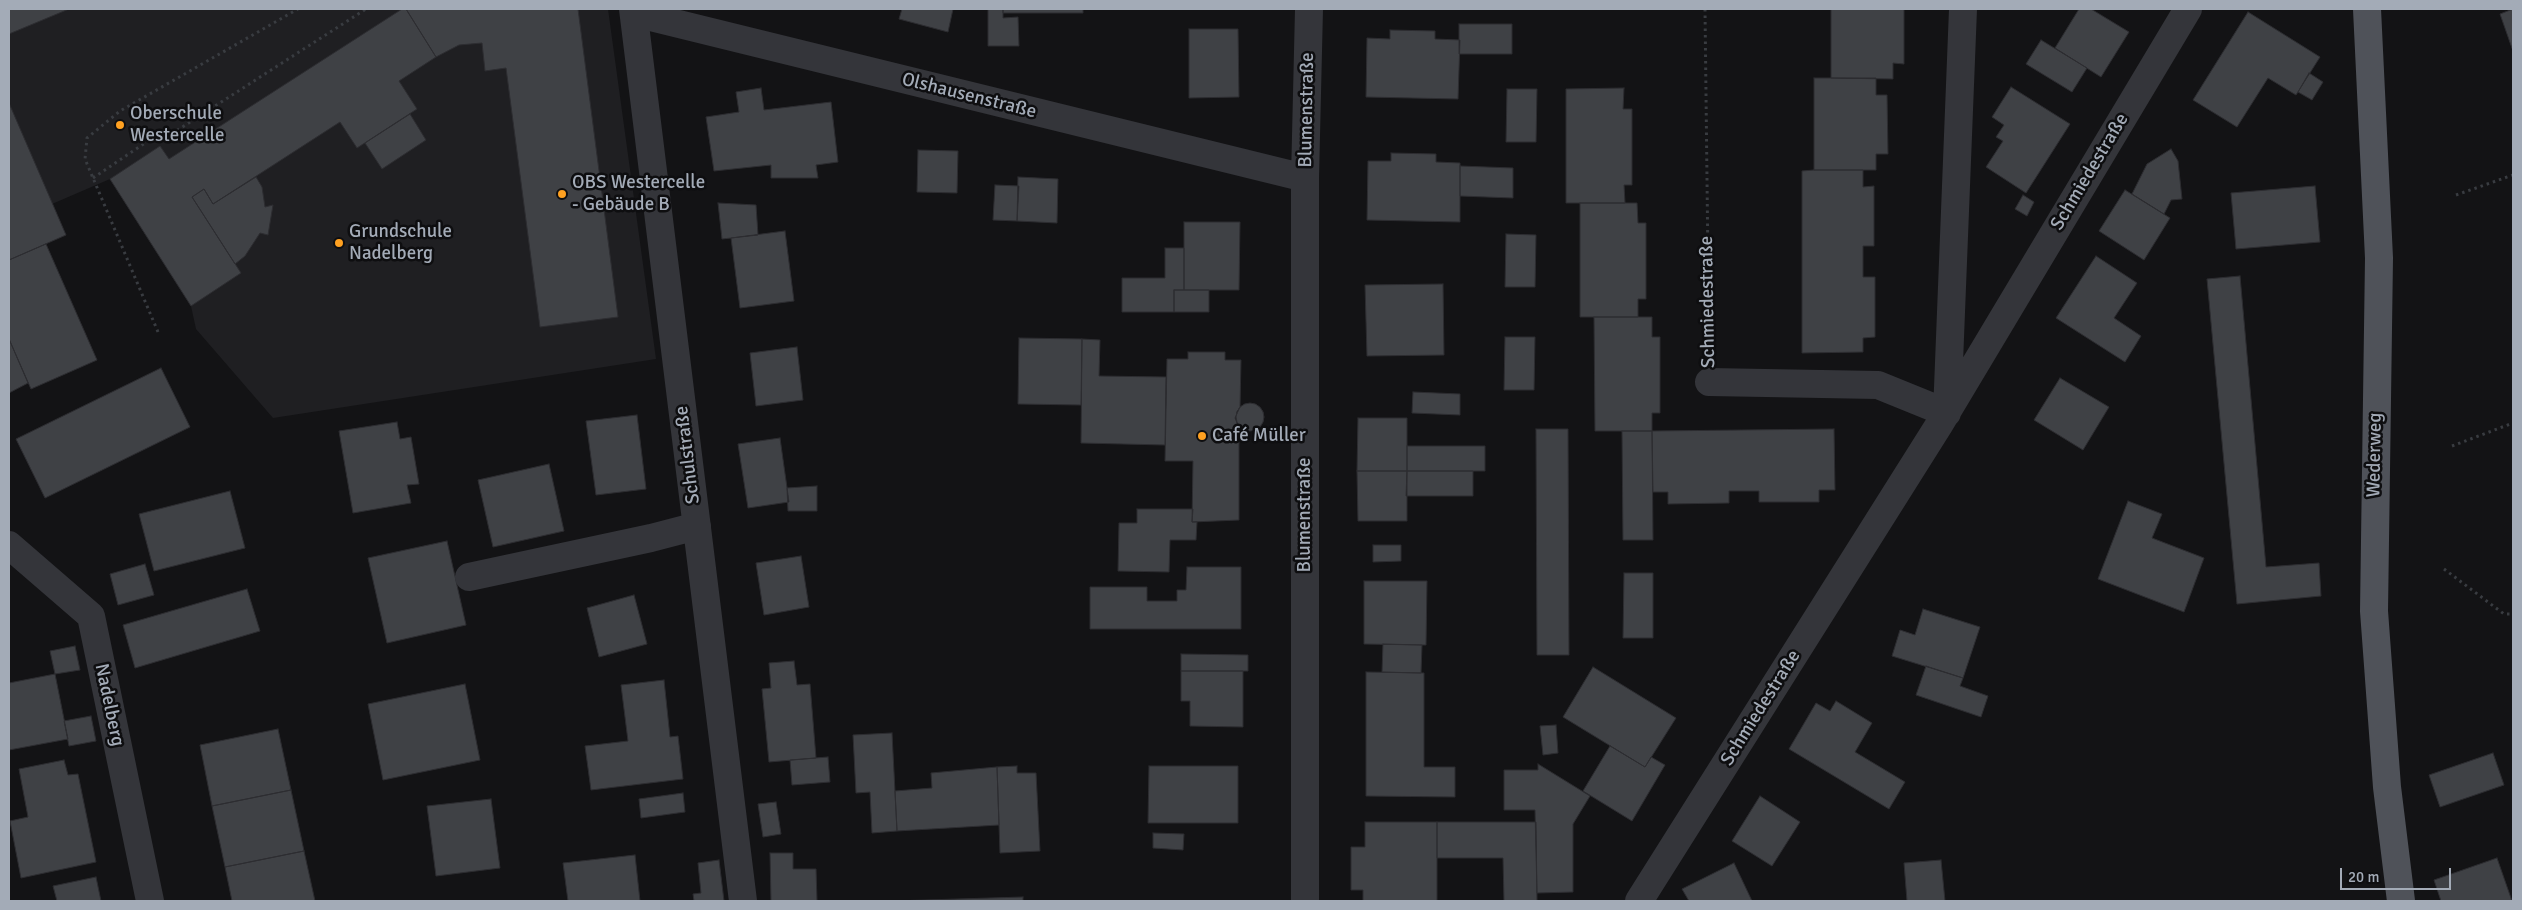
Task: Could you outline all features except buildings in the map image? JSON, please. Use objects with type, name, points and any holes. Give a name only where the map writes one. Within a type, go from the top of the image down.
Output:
[{"type":"main road","name":"Wederweg","points":[[2367,9],[2380,258],[2374,611],[2387,787],[2401,901]]},
{"type":"street","name":"Blumenstraße","points":[[1305,901],[1305,178],[1309,9]]},
{"type":"street","points":[[1947,412],[1962,9]]},
{"type":"street","name":"Schmiedestraße","points":[[1639,901],[1947,412],[2188,9]]},
{"type":"street","name":"Olshausenstraße","points":[[634,11],[1305,178]]},
{"type":"street","name":"Schulstraße","points":[[634,11],[743,901]]},
{"type":"street","name":"Schmiedestraße","points":[[1709,382],[1878,385],[1947,412]]},
{"type":"street","points":[[469,576],[651,538],[697,526]]},
{"type":"street","name":"Nadelberg","points":[[9,545],[91,616],[150,901]]},
{"type":"path","points":[[158,332],[85,159],[87,138],[120,111],[298,9]]},
{"type":"path","points":[[93,178],[151,140],[174,133],[366,9]]},
{"type":"path","name":"Schmiedestraße","points":[[1705,9],[1709,382]]},
{"type":"path","points":[[2456,195],[2513,175]]},
{"type":"path","points":[[2452,446],[2513,423]]},
{"type":"path","points":[[2444,569],[2504,614],[2513,614]]},
{"type":"shaded area","points":[[9,9],[608,9],[656,359],[273,418],[196,329],[191,306],[110,179],[52,204],[9,103]]},
{"type":"place","name":"Oberschule Westercelle","points":[[120,125]]},
{"type":"place","name":"OBS Westercelle - Gebäude B","points":[[562,194]]},
{"type":"place","name":"Grundschule Nadelberg","points":[[339,243]]},
{"type":"place","name":"Café Müller","points":[[1202,436]]}]
